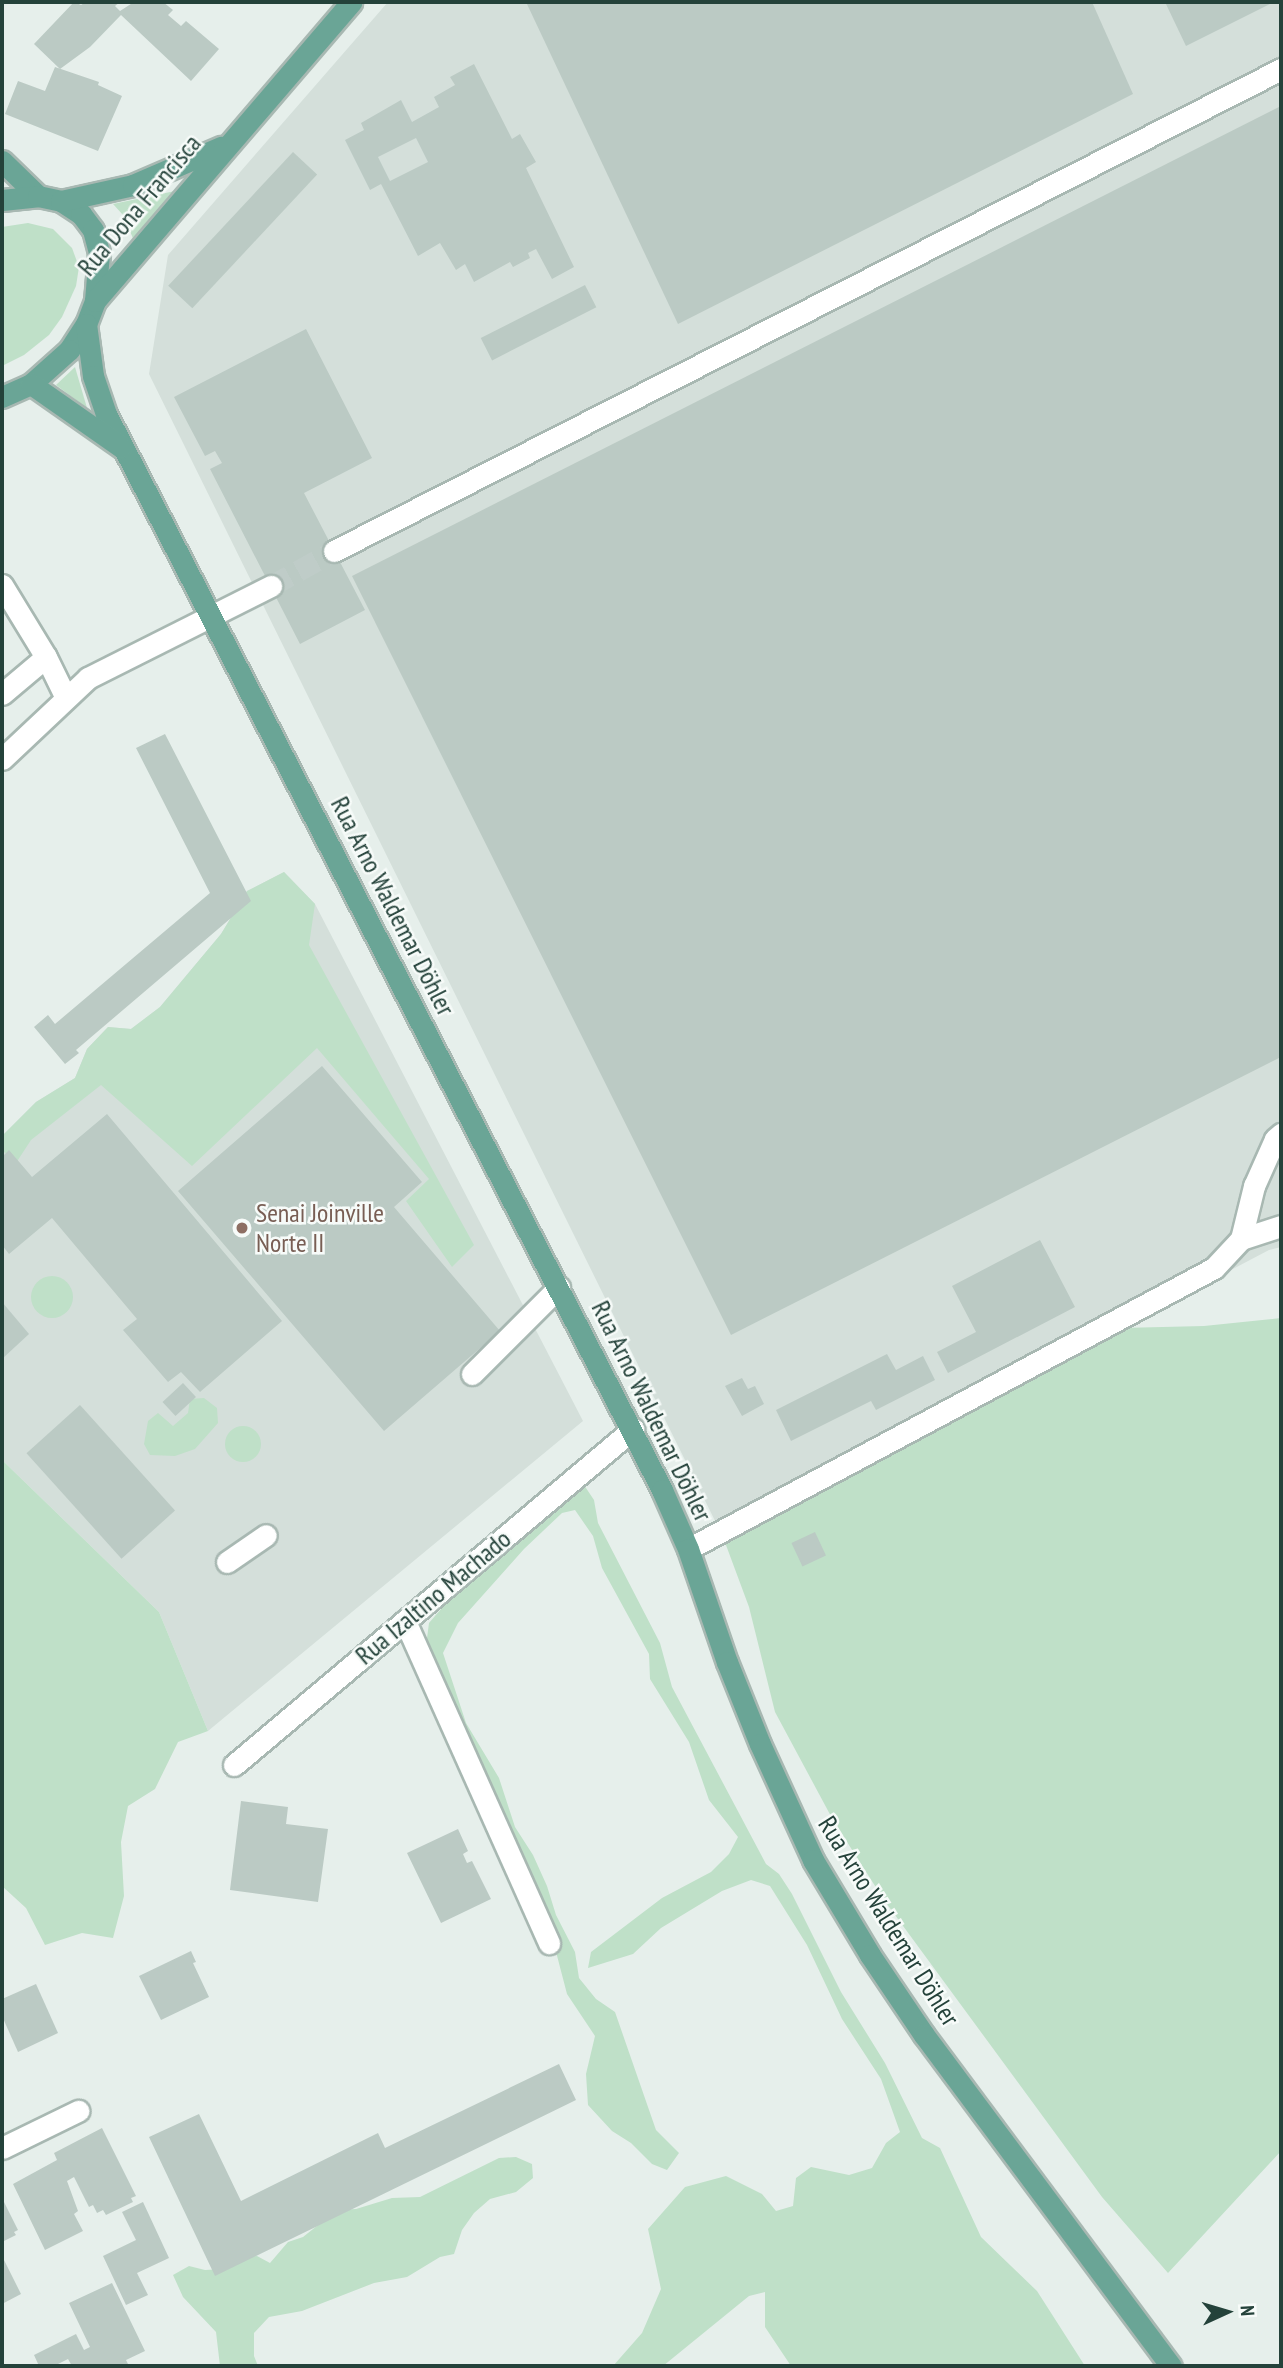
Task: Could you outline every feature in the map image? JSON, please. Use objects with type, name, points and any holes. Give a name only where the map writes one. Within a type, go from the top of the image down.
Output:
[{"type":"main road","name":"Rua Dona Francisca","points":[[95,301],[226,144],[351,2]]},
{"type":"main road","name":"Rua Dona Francisca","points":[[61,201],[133,185],[226,144]]},
{"type":"main road","points":[[2,161],[38,196]]},
{"type":"main road","points":[[2,200],[38,196],[61,201],[81,214],[93,230],[99,253],[95,301],[86,324],[69,350],[31,384],[4,398]]},
{"type":"main road","name":"Rua Arno Waldemar Döhler","points":[[86,324],[93,376],[106,414],[632,1429],[688,1549],[727,1662],[760,1744],[793,1817],[834,1896],[924,2035],[1171,2366]]},
{"type":"main road","name":"Rua Arno Waldemar Döhler","points":[[31,384],[124,450]]},
{"type":"street","points":[[334,551],[1281,69]]},
{"type":"street","points":[[2,585],[46,657],[65,696]]},
{"type":"street","points":[[2,759],[65,696],[88,678],[209,614],[271,586]]},
{"type":"street","points":[[2,694],[46,657]]},
{"type":"street","points":[[1241,1239],[1254,1186],[1275,1139],[1281,1134]]},
{"type":"street","points":[[688,1549],[1214,1268],[1241,1239],[1281,1226]]},
{"type":"street","points":[[472,1374],[559,1286]]},
{"type":"street","name":"Rua Izaltino Machado","points":[[234,1765],[632,1429]]},
{"type":"street","points":[[227,1562],[267,1535]]},
{"type":"street","points":[[405,1621],[549,1943]]},
{"type":"street","points":[[2,2148],[78,2111]]},
{"type":"shaded area","points":[[388,2],[1281,2],[1281,1247],[1269,1250],[723,1537],[149,374],[168,255]]},
{"type":"shaded area","name":"Senai Joinville Norte II","points":[[284,872],[315,904],[583,1421],[208,1731],[159,1612],[2,1460],[2,1136],[36,1102],[75,1078],[87,1049],[108,1027],[131,1029],[160,1007],[221,934],[247,891]]},
{"type":"green space","points":[[175,191],[135,243],[123,215],[113,204]]},
{"type":"green space","points":[[28,223],[53,229],[72,248],[79,267],[76,286],[62,317],[49,335],[24,355],[2,366],[2,227]]},
{"type":"green space","points":[[75,367],[87,408],[56,385]]},
{"type":"green space","points":[[284,872],[315,904],[309,945],[474,1245],[452,1267],[406,1201],[429,1179],[317,1048],[192,1166],[101,1085],[31,1140],[16,1163],[2,1150],[2,1136],[36,1102],[75,1078],[87,1049],[108,1027],[131,1029],[160,1007],[221,934],[247,891]]},
{"type":"green space","points":[[52,1276],[66,1283],[73,1297],[66,1311],[52,1318],[38,1311],[31,1297],[38,1283]]},
{"type":"green space","points":[[1281,1318],[1281,2151],[1168,2273],[1102,2197],[884,1900],[833,1820],[775,1712],[749,1607],[723,1537],[1121,1328],[1204,1326]]},
{"type":"green space","points":[[204,1398],[217,1408],[218,1423],[195,1449],[175,1456],[150,1455],[144,1444],[148,1421],[158,1413],[173,1426],[188,1413],[190,1399]]},
{"type":"green space","points":[[243,1426],[256,1431],[261,1444],[256,1457],[243,1462],[230,1457],[225,1444],[230,1431]]},
{"type":"green space","points":[[2,1460],[159,1612],[208,1731],[178,1742],[155,1789],[128,1806],[121,1842],[124,1896],[113,1938],[82,1933],[45,1945],[26,1908],[2,1886]]},
{"type":"green space","points":[[582,1482],[594,1500],[598,1523],[660,1643],[672,1687],[766,1864],[779,1874],[792,1894],[841,1992],[885,2063],[922,2138],[940,2148],[981,2237],[1037,2291],[1085,2366],[791,2366],[765,2327],[765,2292],[749,2296],[663,2366],[613,2366],[642,2333],[661,2289],[648,2229],[685,2187],[726,2176],[762,2194],[776,2211],[793,2206],[796,2178],[811,2167],[849,2175],[872,2168],[886,2143],[900,2132],[881,2079],[842,2019],[807,1945],[770,1886],[751,1880],[722,1891],[661,1928],[633,1954],[588,1968],[591,1952],[662,1898],[711,1872],[729,1854],[738,1837],[709,1800],[689,1742],[650,1679],[649,1654],[602,1568],[593,1536],[575,1510],[562,1513],[524,1549],[458,1623],[443,1653],[466,1723],[499,1778],[515,1827],[533,1855],[556,1915],[575,1952],[579,1978],[596,1999],[615,2012],[656,2130],[679,2153],[667,2170],[652,2164],[631,2143],[612,2131],[588,2105],[586,2074],[595,2036],[567,1994],[555,1948],[425,1653],[429,1623],[447,1602]]},
{"type":"green space","points":[[516,2157],[532,2164],[533,2178],[516,2192],[490,2199],[474,2213],[462,2230],[454,2254],[440,2257],[407,2277],[374,2283],[302,2311],[269,2317],[254,2333],[254,2356],[258,2366],[220,2366],[216,2332],[183,2297],[173,2275],[189,2266],[205,2270],[223,2269],[238,2257],[257,2256],[270,2263],[288,2242],[303,2237],[337,2210],[356,2209],[392,2198],[420,2197],[499,2158]]},
{"type":"building","points":[[74,2],[81,5],[86,2],[120,2],[115,6],[120,11],[134,2],[163,2],[173,10],[168,15],[181,26],[186,21],[219,49],[191,81],[121,15],[90,47],[60,69],[34,44]]},
{"type":"building","points":[[526,2],[1092,2],[1133,94],[678,324]]},
{"type":"building","points":[[1165,2],[1274,2],[1186,46]]},
{"type":"building","points":[[474,64],[512,139],[520,134],[536,162],[526,168],[574,267],[552,279],[536,249],[528,253],[530,258],[513,267],[510,262],[474,282],[465,264],[456,270],[440,243],[418,256],[381,184],[370,190],[345,140],[364,130],[361,123],[401,100],[412,122],[439,107],[434,97],[455,85],[450,77]],"holes":[[[416,138],[428,162],[390,181],[378,157]]]},
{"type":"building","points":[[55,67],[99,82],[98,85],[122,96],[98,151],[5,114],[18,81],[45,91]]},
{"type":"building","points":[[1281,106],[1281,1057],[731,1335],[352,576]]},
{"type":"building","points":[[293,152],[317,175],[192,308],[168,286]]},
{"type":"building","points":[[585,285],[596,307],[492,360],[481,338]]},
{"type":"building","points":[[306,329],[372,458],[304,493],[365,610],[300,644],[210,469],[222,463],[215,451],[205,456],[174,397]]},
{"type":"building","points":[[165,734],[251,901],[76,1050],[79,1053],[65,1064],[34,1027],[48,1015],[55,1024],[210,893],[136,748]]},
{"type":"building","points":[[322,1066],[422,1182],[394,1207],[500,1331],[384,1431],[178,1191]]},
{"type":"building","points":[[107,1114],[282,1321],[200,1392],[181,1372],[168,1382],[123,1330],[137,1319],[52,1218],[9,1254],[2,1245],[2,1157],[9,1150],[32,1177]]},
{"type":"building","points":[[1040,1240],[1075,1307],[948,1373],[937,1352],[976,1332],[952,1286]]},
{"type":"building","points":[[2,1302],[29,1334],[2,1359]]},
{"type":"building","points":[[887,1354],[896,1370],[923,1356],[935,1380],[876,1410],[871,1401],[791,1441],[776,1410]]},
{"type":"building","points":[[742,1378],[748,1389],[755,1386],[764,1404],[742,1416],[725,1386]]},
{"type":"building","points":[[183,1383],[196,1397],[175,1416],[163,1402]]},
{"type":"building","points":[[80,1405],[175,1511],[122,1559],[26,1453]]},
{"type":"building","points":[[815,1532],[826,1556],[802,1567],[791,1543]]},
{"type":"building","points":[[241,1801],[288,1807],[286,1824],[328,1829],[318,1902],[230,1890]]},
{"type":"building","points":[[458,1829],[468,1851],[463,1854],[467,1863],[472,1861],[491,1899],[441,1923],[407,1853]]},
{"type":"building","points":[[191,1951],[196,1962],[193,1963],[209,1997],[161,2020],[139,1976]]},
{"type":"building","points":[[36,1984],[58,2033],[18,2052],[2,2016],[2,1999]]},
{"type":"building","points":[[559,2064],[576,2100],[215,2276],[149,2137],[199,2114],[241,2201],[378,2133],[385,2148]]},
{"type":"building","points":[[102,2128],[136,2196],[131,2198],[133,2202],[106,2215],[103,2210],[97,2213],[93,2205],[89,2207],[74,2177],[67,2181],[78,2211],[74,2214],[83,2231],[45,2250],[13,2184],[57,2160],[54,2153]]},
{"type":"building","points":[[2,2198],[18,2230],[14,2232],[16,2235],[2,2242]]},
{"type":"building","points":[[143,2202],[169,2258],[137,2273],[148,2295],[126,2305],[103,2256],[136,2240],[122,2212]]},
{"type":"building","points":[[2,2256],[21,2294],[2,2304]]},
{"type":"building","points":[[112,2283],[145,2351],[126,2360],[129,2366],[72,2366],[68,2359],[54,2366],[39,2366],[34,2355],[76,2334],[84,2350],[90,2347],[69,2303]]},
{"type":"tunnel","points":[[271,586],[334,551]]},
{"type":"place","name":"Senai Joinville Norte II","points":[[242,1228]]}]
